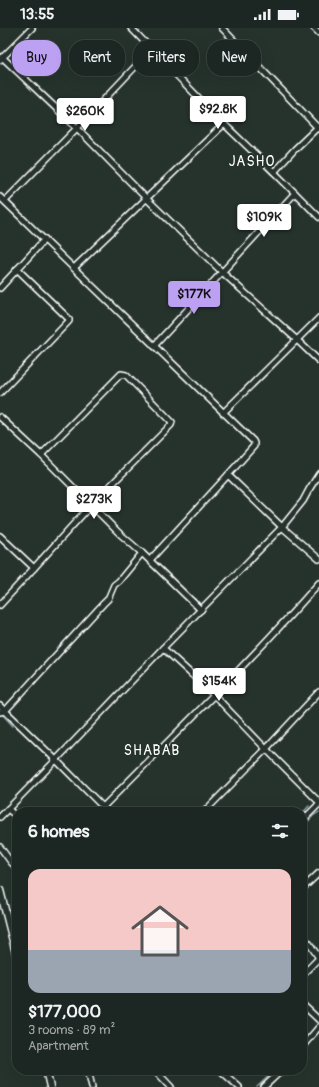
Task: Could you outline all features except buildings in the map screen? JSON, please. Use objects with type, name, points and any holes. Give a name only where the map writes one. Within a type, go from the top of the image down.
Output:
[{"type":"street","points":[[32,28],[1,59],[77,128],[222,272],[319,361]]},
{"type":"street","points":[[131,28],[143,40]]},
{"type":"street","points":[[222,28],[318,128],[295,149],[274,172]]},
{"type":"street","points":[[314,28],[319,33]]},
{"type":"street","points":[[5,201],[133,69]]},
{"type":"street","points":[[178,76],[224,124],[319,217]]},
{"type":"street","points":[[74,268],[224,124]]},
{"type":"street","points":[[154,346],[295,193]]},
{"type":"street","points":[[0,196],[254,443],[254,446],[150,560]]},
{"type":"street","points":[[0,288],[45,239]]},
{"type":"street","points":[[0,393],[69,321],[69,319],[17,269]]},
{"type":"street","points":[[223,413],[319,318]]},
{"type":"street","points":[[0,605],[91,505],[172,423],[172,420],[126,374],[121,374],[41,455]]},
{"type":"street","points":[[0,416],[201,610]]},
{"type":"street","points":[[0,817],[282,527],[303,501],[319,474]]},
{"type":"street","points":[[228,475],[282,527],[319,559]]},
{"type":"street","points":[[0,536],[34,568]]},
{"type":"street","points":[[3,711],[103,604],[108,598],[114,585],[142,553]]},
{"type":"street","points":[[0,706],[3,711],[56,760],[103,807],[214,695],[319,583]]},
{"type":"street","points":[[163,648],[214,695],[319,803],[307,816]]},
{"type":"street","points":[[209,807],[319,692]]},
{"type":"street","points":[[8,809],[12,813]]},
{"type":"street","points":[[0,847],[12,863]]},
{"type":"street","points":[[307,884],[319,873]]},
{"type":"street","points":[[0,890],[12,937]]},
{"type":"street","points":[[307,941],[319,958],[307,970]]},
{"type":"street","points":[[307,1009],[319,1020]]},
{"type":"street","points":[[307,1041],[319,1027]]},
{"type":"street","points":[[47,1075],[50,1087]]},
{"type":"street","points":[[89,1075],[92,1087]]},
{"type":"street","points":[[160,1075],[172,1087]]},
{"type":"street","points":[[226,1075],[239,1087]]},
{"type":"street","points":[[264,1087],[277,1075]]},
{"type":"waterway","points":[[180,82],[188,91]]},
{"type":"waterway","points":[[193,96],[200,103]]},
{"type":"waterway","points":[[247,149],[255,158]]},
{"type":"waterway","points":[[257,160],[271,174]]},
{"type":"waterway","points":[[274,176],[292,195]]},
{"type":"waterway","points":[[296,198],[313,216]]},
{"type":"waterway","points":[[313,215],[319,221]]},
{"type":"waterway","points":[[10,549],[16,555]]},
{"type":"waterway","points":[[193,597],[202,605]]},
{"type":"waterway","points":[[2,714],[13,726]]},
{"type":"waterway","points":[[307,823],[319,812]]},
{"type":"waterway","points":[[257,1087],[270,1075]]},
{"type":"district","name":"JASHO","points":[[252,161]]},
{"type":"district","name":"SHABAB","points":[[152,750]]}]
